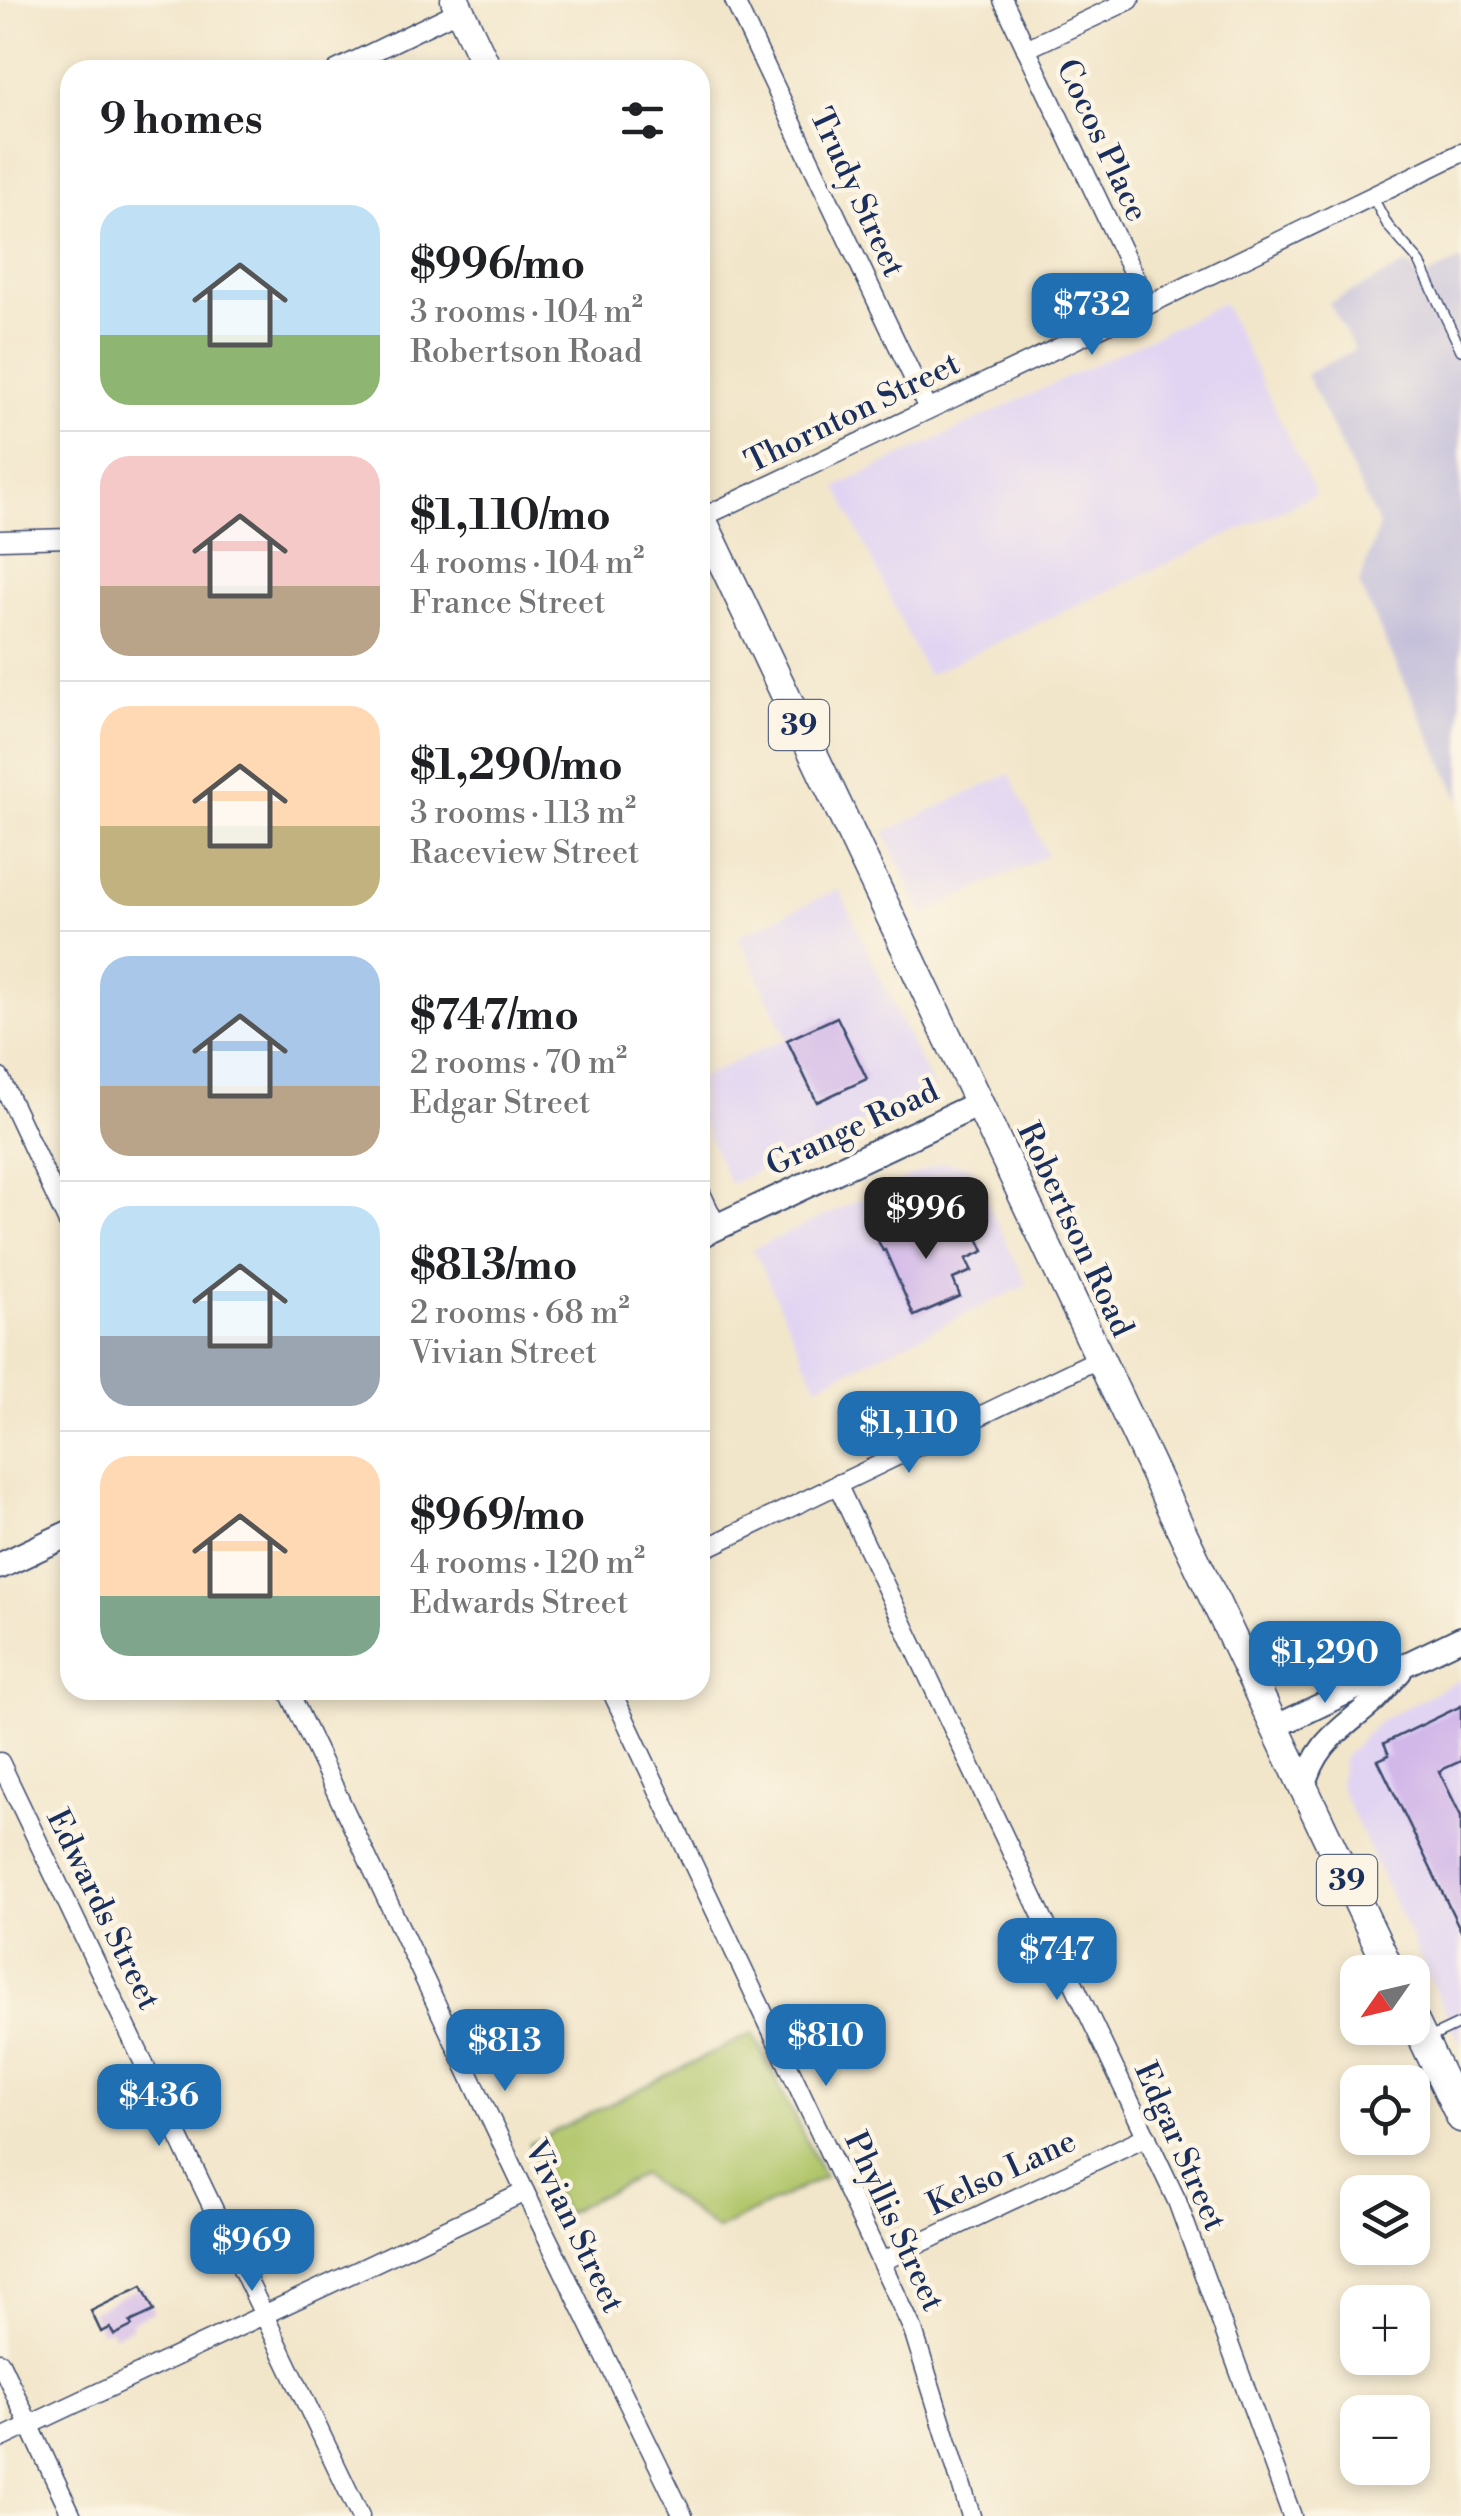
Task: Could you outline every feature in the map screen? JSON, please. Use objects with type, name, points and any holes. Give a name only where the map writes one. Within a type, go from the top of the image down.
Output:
[{"type":"main road","points":[[458,5],[483,60]]},
{"type":"main road","name":"Robertson Road","points":[[710,535],[1383,1955]]},
{"type":"main road","name":"Grange Road","points":[[710,1230],[978,1104]]},
{"type":"main road","points":[[0,1566],[60,1538]]},
{"type":"main road","points":[[1426,2045],[1461,2118]]},
{"type":"street","name":"Trudy Street","points":[[734,0],[928,409]]},
{"type":"street","name":"Cocos Place","points":[[1003,0],[1148,305]]},
{"type":"street","points":[[1026,49],[1130,0]]},
{"type":"street","points":[[355,60],[458,5]]},
{"type":"street","name":"Thornton Street","points":[[710,512],[1461,153]]},
{"type":"street","points":[[0,540],[60,538]]},
{"type":"street","points":[[0,1078],[60,1206]]},
{"type":"street","points":[[710,1546],[1098,1359]]},
{"type":"street","name":"Edgar Street","points":[[838,1484],[1177,2201],[1292,2516]]},
{"type":"street","points":[[1275,1727],[1461,1638]]},
{"type":"street","points":[[1304,1788],[1309,1767],[1321,1747],[1374,1701],[1410,1662]]},
{"type":"street","name":"Vivian Street","points":[[293,1700],[683,2516]]},
{"type":"street","name":"Phyllis Street","points":[[616,1700],[913,2330],[971,2516]]},
{"type":"street","name":"Edwards Street","points":[[0,1762],[360,2516]]},
{"type":"street","name":"Kelso Lane","points":[[881,2262],[1146,2136]]},
{"type":"street","points":[[0,2439],[525,2192]]},
{"type":"street","points":[[0,2362],[72,2516]]},
{"type":"lane","points":[[1372,196],[1388,226],[1418,261],[1461,350]]},
{"type":"lane","points":[[1430,2027],[1461,2023]]},
{"type":"shaded area","points":[[1461,260],[1461,801],[1359,585],[1379,526],[1306,374],[1355,350],[1329,303],[1408,264],[1419,280]]},
{"type":"shaded area","points":[[1223,303],[1316,494],[927,675],[837,487]]},
{"type":"shaded area","points":[[1010,774],[1047,855],[923,915],[885,832]]},
{"type":"shaded area","points":[[839,889],[933,1089],[730,1184],[710,1140],[710,1073],[787,1038],[739,936]]},
{"type":"shaded area","points":[[942,1162],[970,1166],[1027,1285],[817,1385],[753,1249]]},
{"type":"shaded area","points":[[1461,1679],[1461,2045],[1430,1979],[1430,1955],[1419,1955],[1339,1785],[1344,1757],[1379,1721]]},
{"type":"green space","points":[[753,2033],[824,2177],[717,2230],[642,2175],[564,2213],[529,2144]]},
{"type":"building","points":[[837,1017],[867,1079],[817,1102],[787,1040]]},
{"type":"building","points":[[903,1211],[920,1248],[972,1225],[984,1251],[966,1259],[972,1271],[953,1279],[960,1296],[914,1316],[871,1226]]},
{"type":"building","points":[[1461,1706],[1461,1761],[1439,1771],[1461,1816],[1461,1931],[1378,1760],[1389,1755],[1384,1743]]},
{"type":"building","points":[[142,2286],[154,2311],[114,2335],[110,2328],[101,2332],[91,2311]]}]
